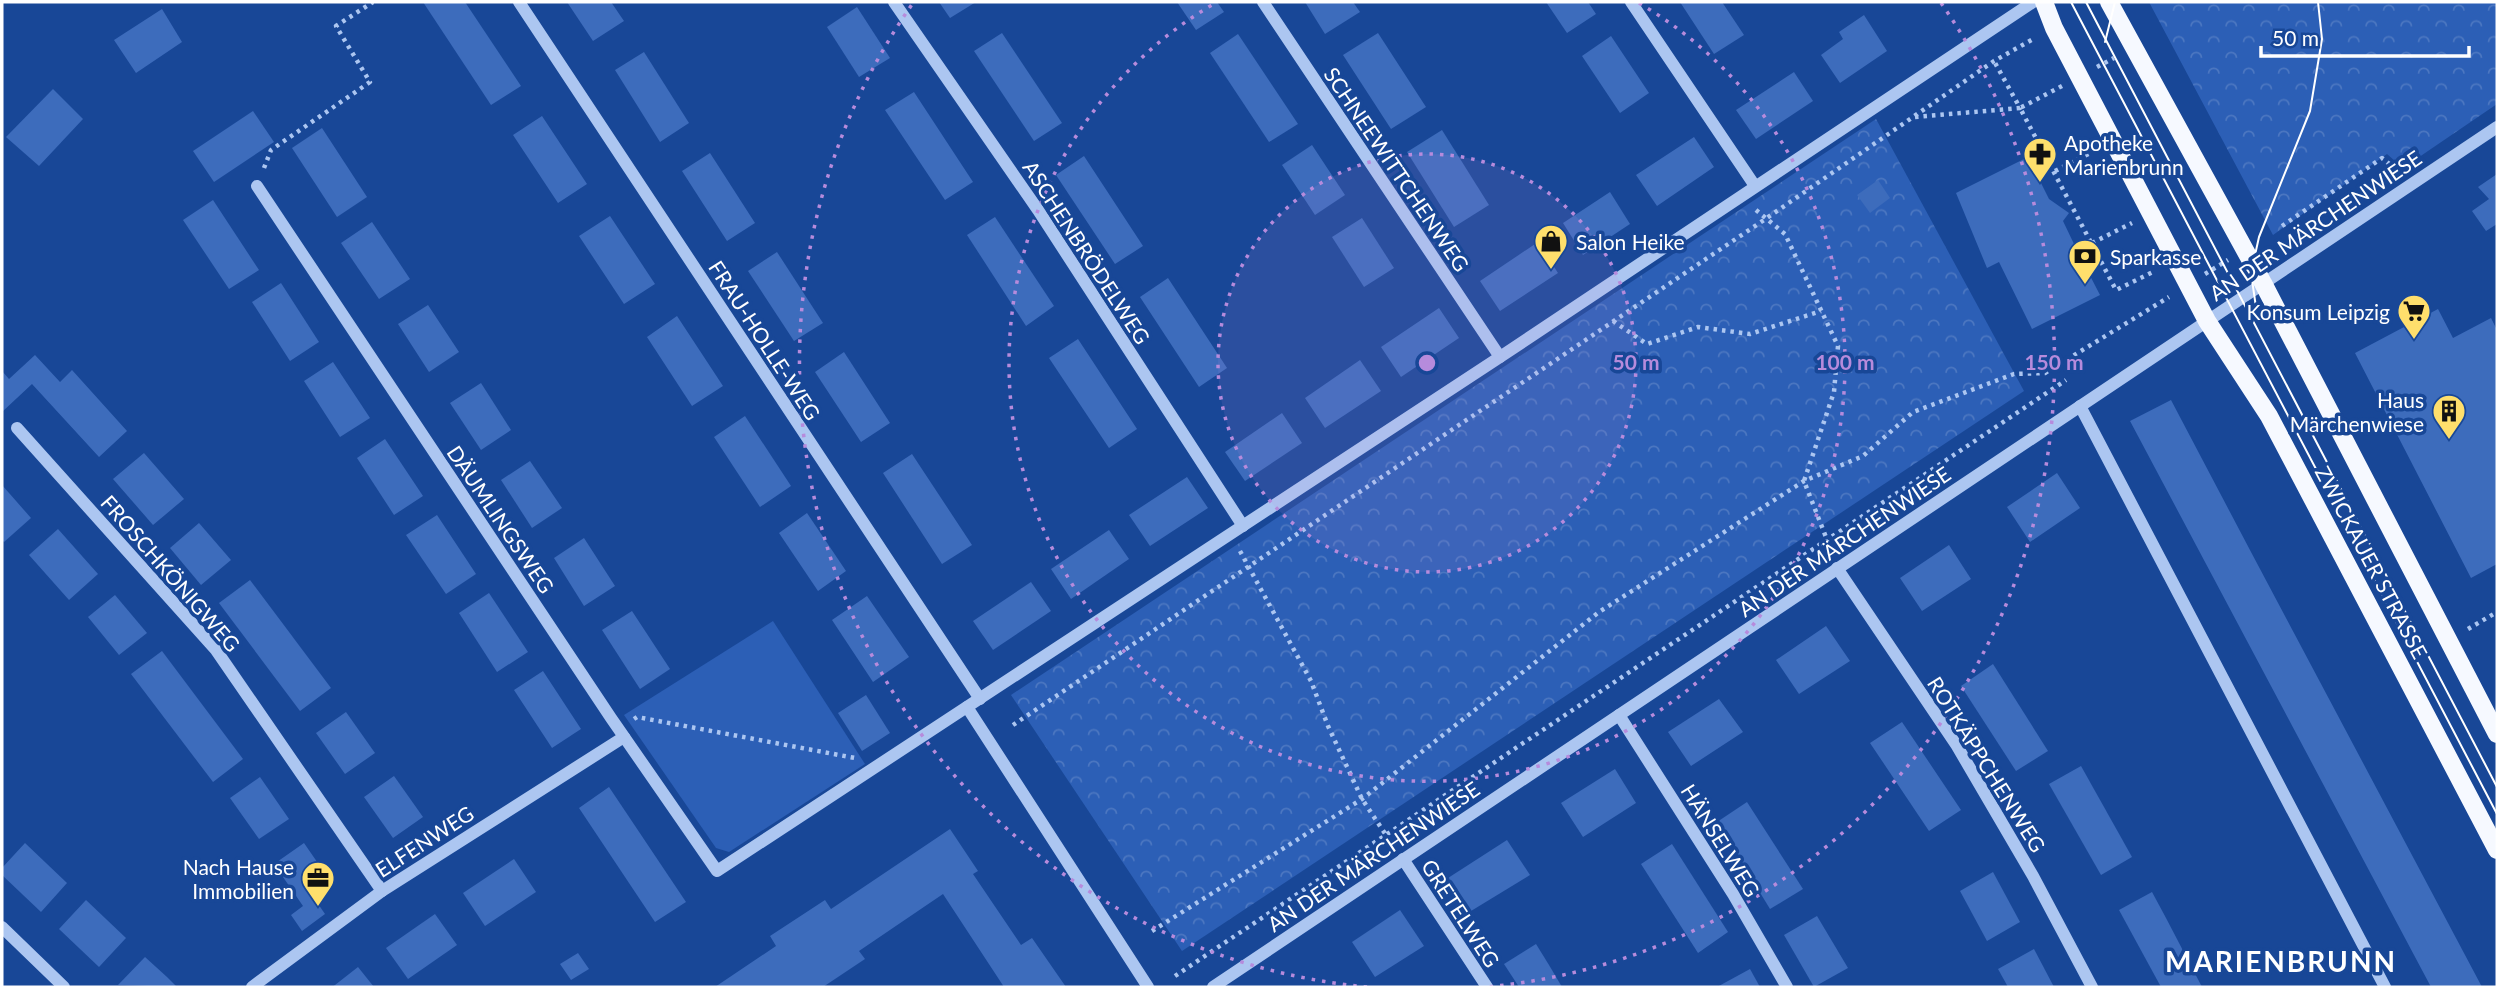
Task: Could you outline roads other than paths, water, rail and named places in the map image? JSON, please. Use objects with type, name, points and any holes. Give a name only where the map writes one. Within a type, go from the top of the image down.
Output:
[{"type":"main road","name":"ZWICKAUER STRASSE","points":[[2044,2],[2079,77],[2207,321],[2269,416],[2497,850]]},
{"type":"main road","name":"ZWICKAUER STRASSE","points":[[2109,2],[2263,283],[2497,734]]},
{"type":"street","name":"FRAU-HOLLE-WEG","points":[[519,2],[979,699]]},
{"type":"street","name":"ASCHENBRÖDELWEG","points":[[894,2],[1038,210],[1243,526]]},
{"type":"street","name":"SCHNEEWITTCHENWEG","points":[[1263,2],[1500,357]]},
{"type":"street","points":[[1631,2],[1755,186]]},
{"type":"street","points":[[1148,987],[967,707],[1230,536],[2032,2]]},
{"type":"street","name":"AN DER MÄRCHENWIESE","points":[[1213,987],[2497,127]]},
{"type":"street","name":"DÄUMLINGSWEG","points":[[257,186],[717,871],[967,707]]},
{"type":"street","points":[[2080,406],[2385,987]]},
{"type":"street","name":"FROSCHKÖNIGWEG","points":[[17,428],[216,650],[382,891]]},
{"type":"street","name":"ROTKÄPPCHENWEG","points":[[1837,568],[1957,746],[2033,876],[2092,987]]},
{"type":"street","name":"HÄNSELWEG","points":[[1619,715],[1733,894],[1787,987]]},
{"type":"street","name":"ELFENWEG","points":[[252,987],[382,891],[622,733]]},
{"type":"street","name":"GRETELWEG","points":[[1403,859],[1486,987]]},
{"type":"street","points":[[2,927],[64,987]]},
{"type":"tram line","points":[[2071,2],[2497,814]]},
{"type":"tram line","points":[[2086,2],[2497,787]]},
{"type":"tram line","points":[[2105,42],[2115,2]]},
{"type":"tram line","points":[[2258,321],[2251,273],[2259,237],[2310,111],[2322,39],[2318,2]]},
{"type":"place","name":"Apotheke Marienbrunn","points":[[2040,184]]},
{"type":"place","name":"Salon Heike","points":[[1551,271]]},
{"type":"place","name":"Sparkasse","points":[[2085,286]]},
{"type":"place","name":"Konsum Leipzig","points":[[2414,341]]},
{"type":"place","name":"Haus Märchenwiese","points":[[2449,441]]},
{"type":"place","name":"Nach Hause Immobilien","points":[[318,908]]},
{"type":"district","name":"MARIENBRUNN","points":[[2281,961]]}]
